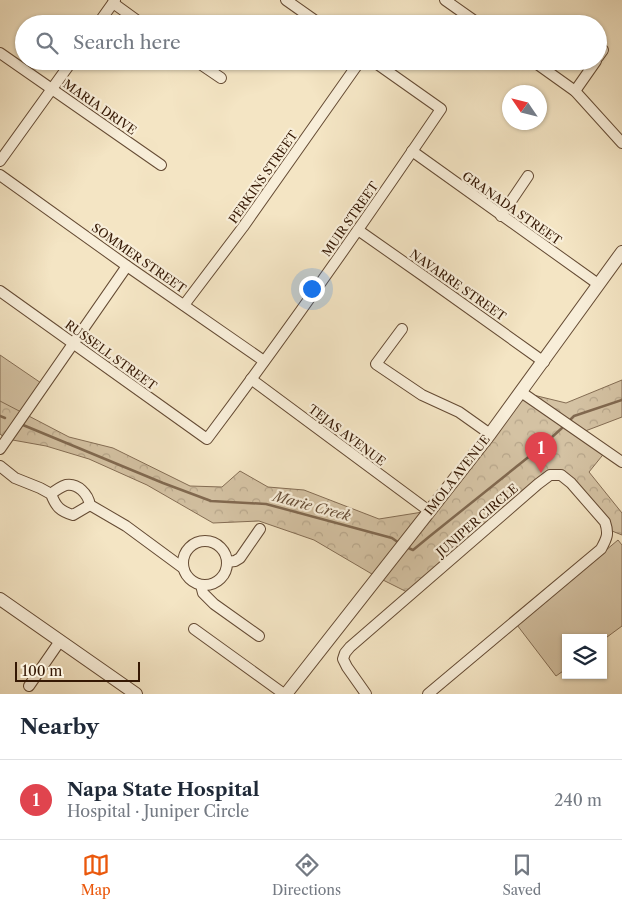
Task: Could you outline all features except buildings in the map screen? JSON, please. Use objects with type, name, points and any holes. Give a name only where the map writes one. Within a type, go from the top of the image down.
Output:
[{"type":"street","points":[[286,0],[307,15]]},
{"type":"street","points":[[445,0],[466,15]]},
{"type":"street","points":[[105,15],[114,2],[131,15]]},
{"type":"street","name":"MARIA DRIVE","points":[[0,53],[15,63]]},
{"type":"street","name":"MARIA DRIVE","points":[[25,70],[161,165]]},
{"type":"street","points":[[0,161],[66,70]]},
{"type":"street","points":[[209,70],[220,78]]},
{"type":"street","name":"PERKINS STREET","points":[[184,305],[243,227],[354,70]]},
{"type":"street","name":"MUIR STREET","points":[[207,439],[358,230],[441,110],[385,70]]},
{"type":"street","points":[[546,70],[576,91],[622,143]]},
{"type":"street","points":[[576,91],[590,70]]},
{"type":"street","name":"GRANADA STREET","points":[[412,152],[598,284]]},
{"type":"street","name":"SOMMER STREET","points":[[0,175],[264,361]]},
{"type":"street","points":[[501,216],[528,176]]},
{"type":"street","name":"NAVARRE STREET","points":[[358,230],[544,362]]},
{"type":"street","name":"IMOLA AVENUE","points":[[285,694],[490,434],[622,252]]},
{"type":"street","points":[[0,449],[127,266]]},
{"type":"street","name":"RUSSELL STREET","points":[[0,291],[207,439]]},
{"type":"street","points":[[402,329],[376,364],[422,395],[459,412],[490,434]]},
{"type":"street","name":"TEJAS AVENUE","points":[[251,379],[429,511]]},
{"type":"street","points":[[521,392],[622,462]]},
{"type":"street","points":[[0,466],[16,478],[51,494],[54,503],[62,512],[73,515],[90,505]]},
{"type":"street","name":"JUNIPER CIRCLE","points":[[366,694],[343,659],[350,646],[538,484],[550,475],[561,475],[572,483],[605,522],[607,538],[601,549],[428,694]]},
{"type":"street","points":[[51,494],[66,485],[75,486],[83,491],[90,505],[126,526],[183,568],[190,580],[201,585],[211,584],[223,576],[226,569],[226,555],[222,549],[210,541],[195,543],[185,553],[183,568]]},
{"type":"street","points":[[227,562],[235,562],[240,558],[260,529]]},
{"type":"street","points":[[201,585],[203,593],[214,604],[259,636]]},
{"type":"street","points":[[0,599],[136,694]]},
{"type":"street","points":[[194,629],[285,694]]},
{"type":"street","points":[[29,686],[60,641]]},
{"type":"green space","points":[[0,355],[44,385],[7,439],[0,434]]},
{"type":"green space","points":[[622,380],[622,417],[580,433],[606,451],[589,472],[622,513],[622,535],[607,529],[571,483],[550,475],[411,594],[377,577],[314,540],[259,521],[213,523],[147,485],[89,459],[46,446],[7,439],[0,434],[0,401],[69,437],[113,448],[190,486],[222,487],[240,471],[268,487],[304,490],[379,519],[429,511],[521,392],[566,403]]},
{"type":"green space","points":[[618,540],[622,545],[622,626],[607,637],[607,634],[562,634],[562,672],[556,676],[517,625]]},
{"type":"waterway","name":"Marie Creek","points":[[571,419],[574,416],[622,400]]},
{"type":"waterway","name":"Marie Creek","points":[[0,416],[5,418]]},
{"type":"waterway","name":"Marie Creek","points":[[23,425],[211,501],[266,504],[392,538],[399,543]]},
{"type":"waterway","name":"Marie Creek","points":[[406,547],[413,550],[562,428]]},
{"type":"place","name":"Napa State Hospital","points":[[541,473]]}]
